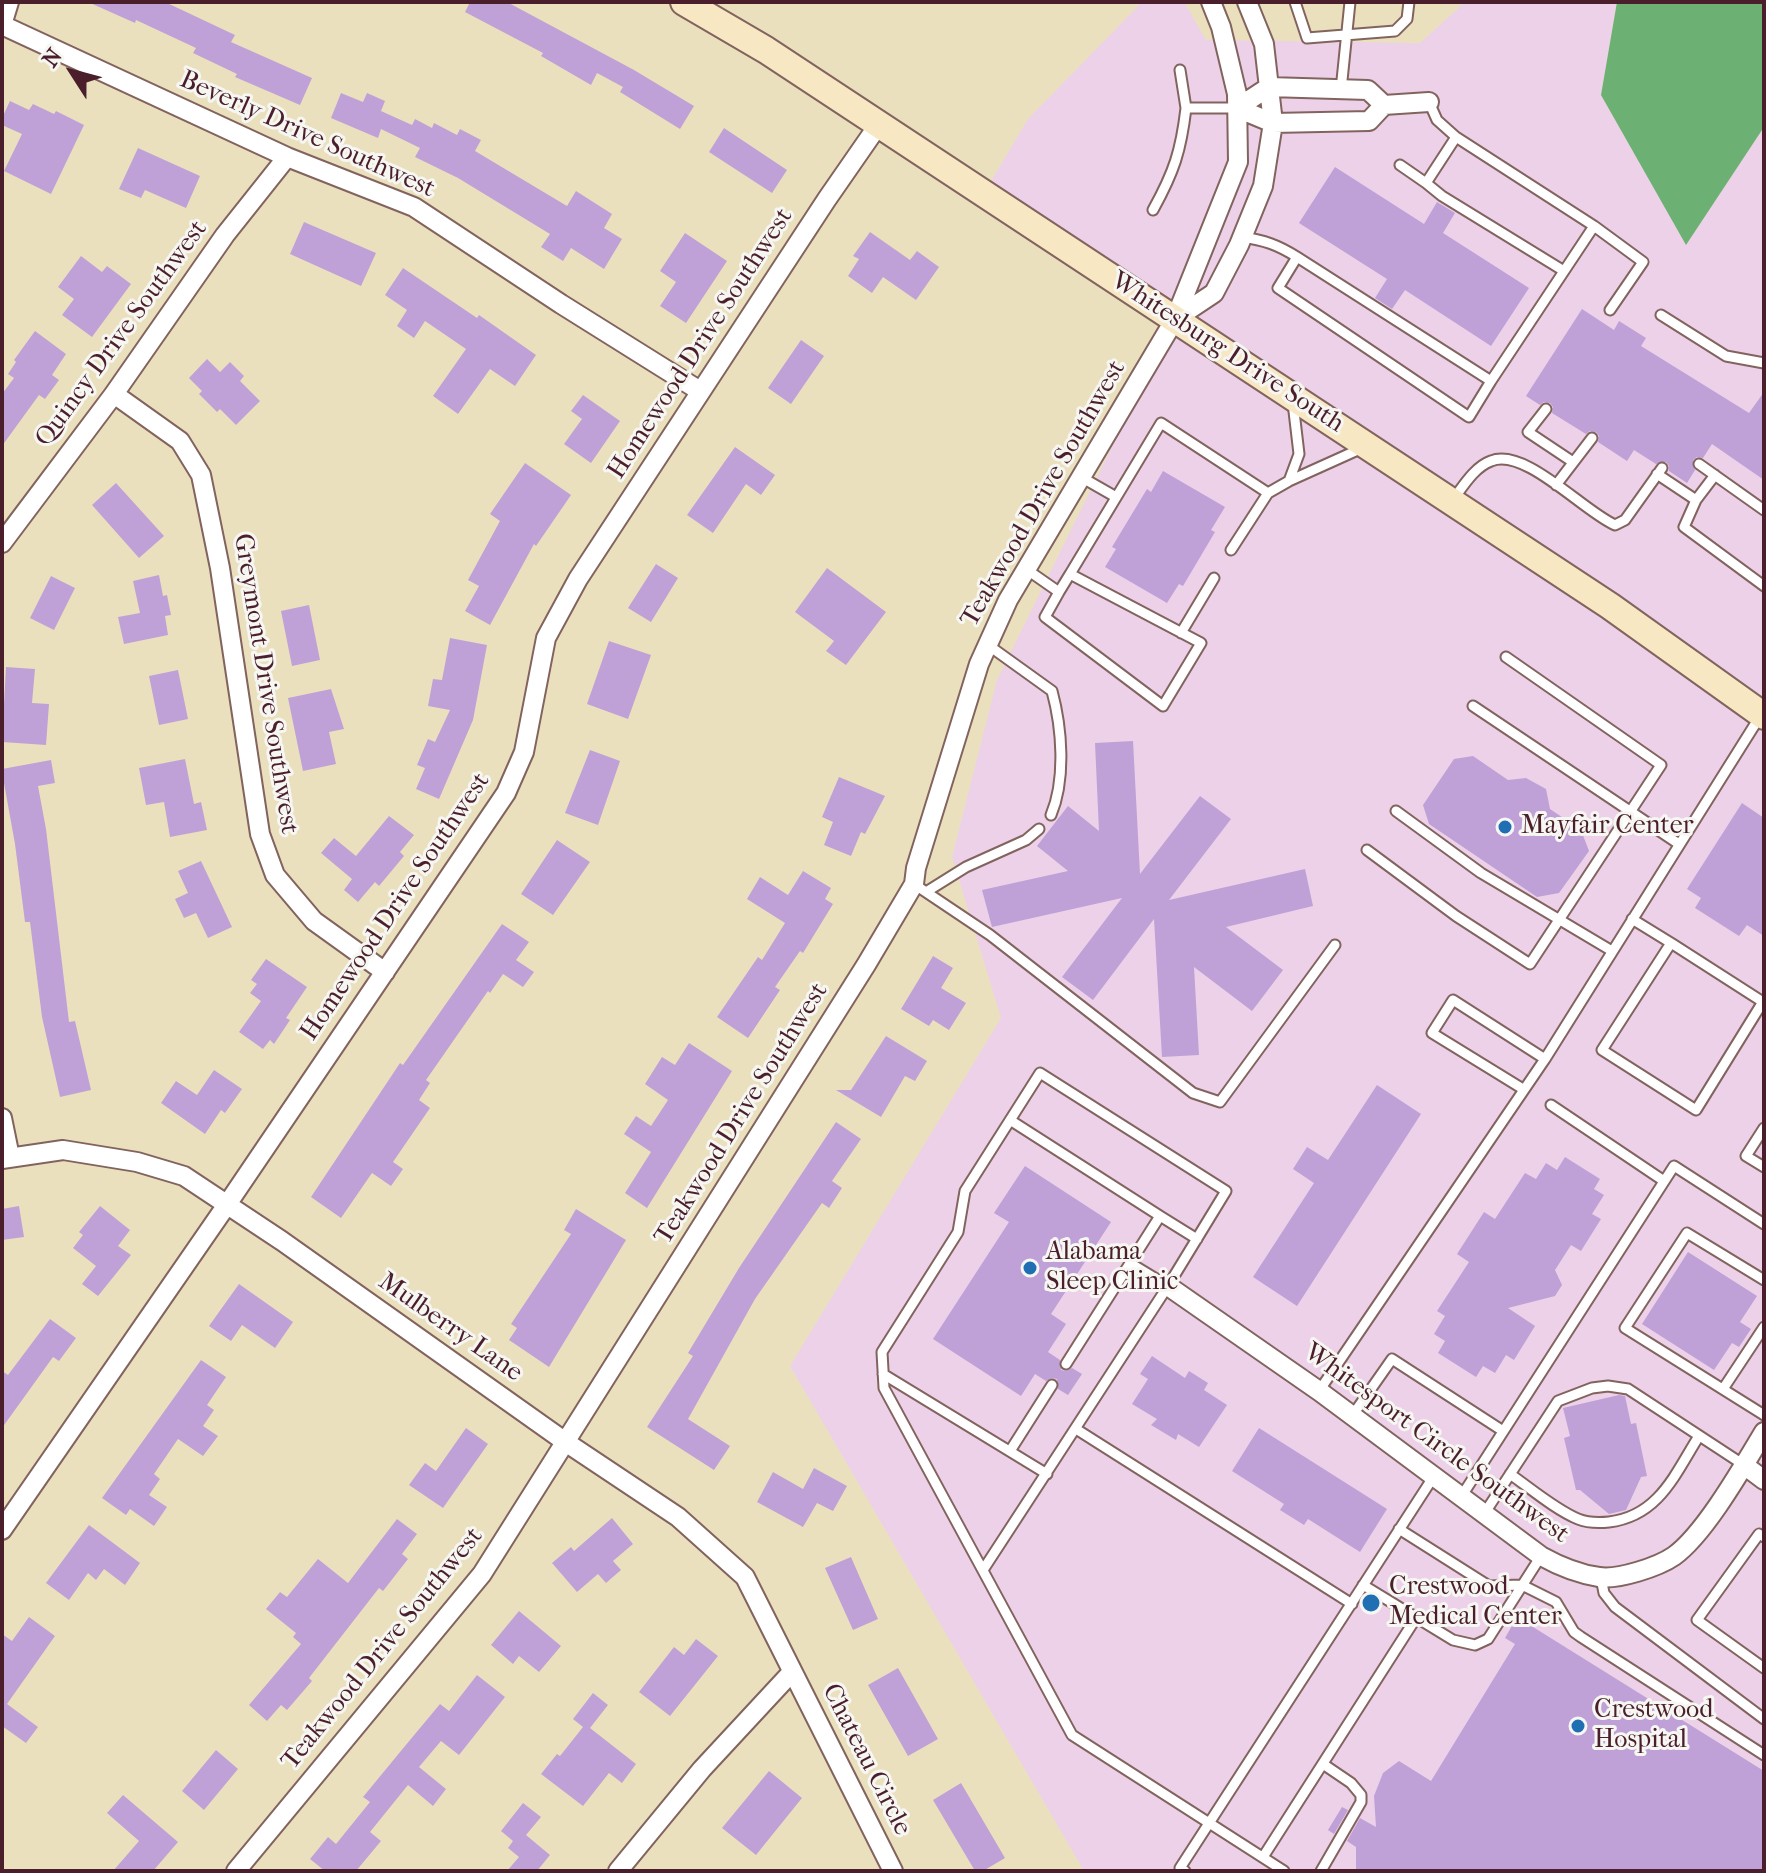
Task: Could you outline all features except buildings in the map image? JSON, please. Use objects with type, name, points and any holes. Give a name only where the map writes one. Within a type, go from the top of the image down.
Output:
[{"type":"main road","name":"Whitesburg Drive South","points":[[684,2],[766,50],[1292,395],[1610,606],[1763,714]]},
{"type":"street","points":[[2,25],[9,2]]},
{"type":"street","name":"Teakwood Drive Southwest","points":[[236,1871],[482,1574],[866,965],[920,888],[916,868],[979,664],[1008,600],[1175,319],[1238,162],[1237,94],[1221,27],[1211,2]]},
{"type":"street","points":[[1175,319],[1214,293],[1263,186],[1273,123],[1264,44],[1247,2]]},
{"type":"street","name":"Beverly Drive Southwest","points":[[2,25],[287,157],[414,207],[700,391]]},
{"type":"street","points":[[1237,108],[1269,87],[1368,90],[1384,105]]},
{"type":"street","points":[[1237,108],[1273,123],[1369,121],[1384,105],[1429,102]]},
{"type":"street","name":"Homewood Drive Southwest","points":[[2,1530],[506,793],[524,752],[546,638],[578,579],[879,124]]},
{"type":"street","name":"Quincy Drive Southwest","points":[[2,543],[114,394],[225,235],[287,157]]},
{"type":"street","name":"Greymont Drive Southwest","points":[[114,394],[180,441],[201,475],[220,568],[260,834],[275,875],[314,921],[385,972]]},
{"type":"street","points":[[2,1118],[6,1158]]},
{"type":"street","name":"Mulberry Lane","points":[[6,1158],[63,1150],[137,1162],[184,1176],[678,1517],[745,1577],[792,1672]]},
{"type":"street","name":"Whitesport Circle Southwest","points":[[1168,1286],[1319,1391],[1541,1556],[1566,1569],[1601,1578],[1640,1571],[1673,1557],[1697,1534],[1764,1432]]},
{"type":"street","points":[[1744,1465],[1764,1480]]},
{"type":"street","points":[[618,1871],[702,1769],[792,1672]]},
{"type":"street","name":"Chateau Circle","points":[[792,1672],[893,1871]]},
{"type":"lane","points":[[1295,2],[1307,38],[1395,31],[1407,19],[1409,2]]},
{"type":"lane","points":[[1341,90],[1350,2]]},
{"type":"lane","points":[[1153,210],[1182,146],[1186,108],[1180,70]]},
{"type":"lane","points":[[1429,102],[1437,120],[1456,137],[1594,226],[1643,262],[1610,310]]},
{"type":"lane","points":[[1186,108],[1237,108]]},
{"type":"lane","points":[[1426,183],[1456,137]]},
{"type":"lane","points":[[1400,165],[1442,196],[1564,271]]},
{"type":"lane","points":[[1297,257],[1278,288],[1469,417],[1594,226]]},
{"type":"lane","points":[[1242,237],[1269,241],[1297,257],[1491,381]]},
{"type":"lane","points":[[1661,315],[1726,356],[1764,363]]},
{"type":"lane","points":[[1289,481],[1299,454],[1292,395]]},
{"type":"lane","points":[[1546,409],[1528,432],[1573,462]]},
{"type":"lane","points":[[1070,574],[1201,643],[1163,706],[1045,617],[1059,592],[1161,423],[1268,493]]},
{"type":"lane","points":[[1556,485],[1592,438]]},
{"type":"lane","points":[[1231,550],[1268,493],[1367,446]]},
{"type":"lane","points":[[1452,501],[1475,472],[1490,461],[1508,458],[1556,485],[1600,518],[1615,525],[1625,520],[1660,471],[1696,500]]},
{"type":"lane","points":[[1699,464],[1764,510]]},
{"type":"lane","points":[[1715,475],[1696,500],[1684,527],[1764,586]]},
{"type":"lane","points":[[1080,476],[1116,497]]},
{"type":"lane","points":[[1026,569],[1059,592]]},
{"type":"lane","points":[[1181,633],[1214,578]]},
{"type":"lane","points":[[988,645],[1052,691],[1060,742],[1058,790],[1051,815]]},
{"type":"lane","points":[[1367,850],[1456,916],[1530,964],[1661,765],[1506,657]]},
{"type":"lane","points":[[1473,706],[1679,844]]},
{"type":"lane","points":[[1319,1391],[1545,1059],[1763,714]]},
{"type":"lane","points":[[1396,811],[1481,873],[1612,951]]},
{"type":"lane","points":[[920,888],[1026,840],[1039,829]]},
{"type":"lane","points":[[920,888],[990,935],[1193,1093],[1220,1102],[1335,945]]},
{"type":"lane","points":[[1632,919],[1671,943],[1763,1001],[1696,1110],[1602,1050],[1671,943]]},
{"type":"lane","points":[[1523,1089],[1432,1033],[1453,1000],[1545,1059]]},
{"type":"lane","points":[[983,1570],[1168,1286],[1226,1191],[1040,1073],[965,1191],[958,1232],[882,1352],[884,1388],[1072,1735],[1284,1871]]},
{"type":"lane","points":[[1551,1105],[1664,1181]]},
{"type":"lane","points":[[1010,1120],[1197,1239]]},
{"type":"lane","points":[[1764,1128],[1746,1156],[1764,1167]]},
{"type":"lane","points":[[1461,1497],[1674,1166],[1764,1224]]},
{"type":"lane","points":[[1066,1364],[1160,1216]]},
{"type":"lane","points":[[1764,1280],[1687,1233],[1625,1328],[1764,1415]]},
{"type":"lane","points":[[1130,1263],[1168,1286]]},
{"type":"lane","points":[[1723,1389],[1764,1327]]},
{"type":"lane","points":[[1352,1416],[1392,1359],[1503,1431]]},
{"type":"lane","points":[[883,1374],[1047,1474]]},
{"type":"lane","points":[[1010,1451],[1052,1385]]},
{"type":"lane","points":[[1484,1514],[1558,1401],[1592,1388],[1608,1386],[1628,1389],[1744,1465]]},
{"type":"lane","points":[[1076,1429],[1352,1604]]},
{"type":"lane","points":[[1510,1474],[1576,1519],[1602,1523],[1623,1521],[1654,1503],[1667,1488],[1699,1436]]},
{"type":"lane","points":[[1185,1871],[1180,1868],[1434,1476]]},
{"type":"lane","points":[[1399,1529],[1489,1586],[1522,1585],[1556,1602],[1574,1632],[1764,1755]]},
{"type":"lane","points":[[1764,1537],[1759,1534],[1697,1620],[1764,1668]]},
{"type":"lane","points":[[1363,1585],[1453,1640],[1475,1645],[1488,1639],[1541,1556]]},
{"type":"lane","points":[[1601,1578],[1604,1593],[1615,1607],[1764,1719]]},
{"type":"lane","points":[[1263,1857],[1416,1618]]},
{"type":"lane","points":[[1321,1871],[1361,1802],[1358,1790],[1323,1764]]},
{"type":"shaded area","points":[[1142,2],[1184,2],[1206,40],[1420,43],[1465,2],[1617,2],[1601,95],[1686,244],[1764,127],[1764,1871],[1084,1871],[790,1366],[1001,1018],[952,857],[997,680],[1175,319],[984,193],[1028,119]]},
{"type":"green space","points":[[1617,2],[1764,2],[1764,127],[1686,245],[1601,95]]},
{"type":"place","name":"Mayfair Center","points":[[1505,827]]},
{"type":"place","name":"Alabama Sleep Clinic","points":[[1030,1268]]},
{"type":"place","name":"Crestwood Medical Center","points":[[1371,1603]]},
{"type":"place","name":"Crestwood Hospital","points":[[1578,1726]]}]
